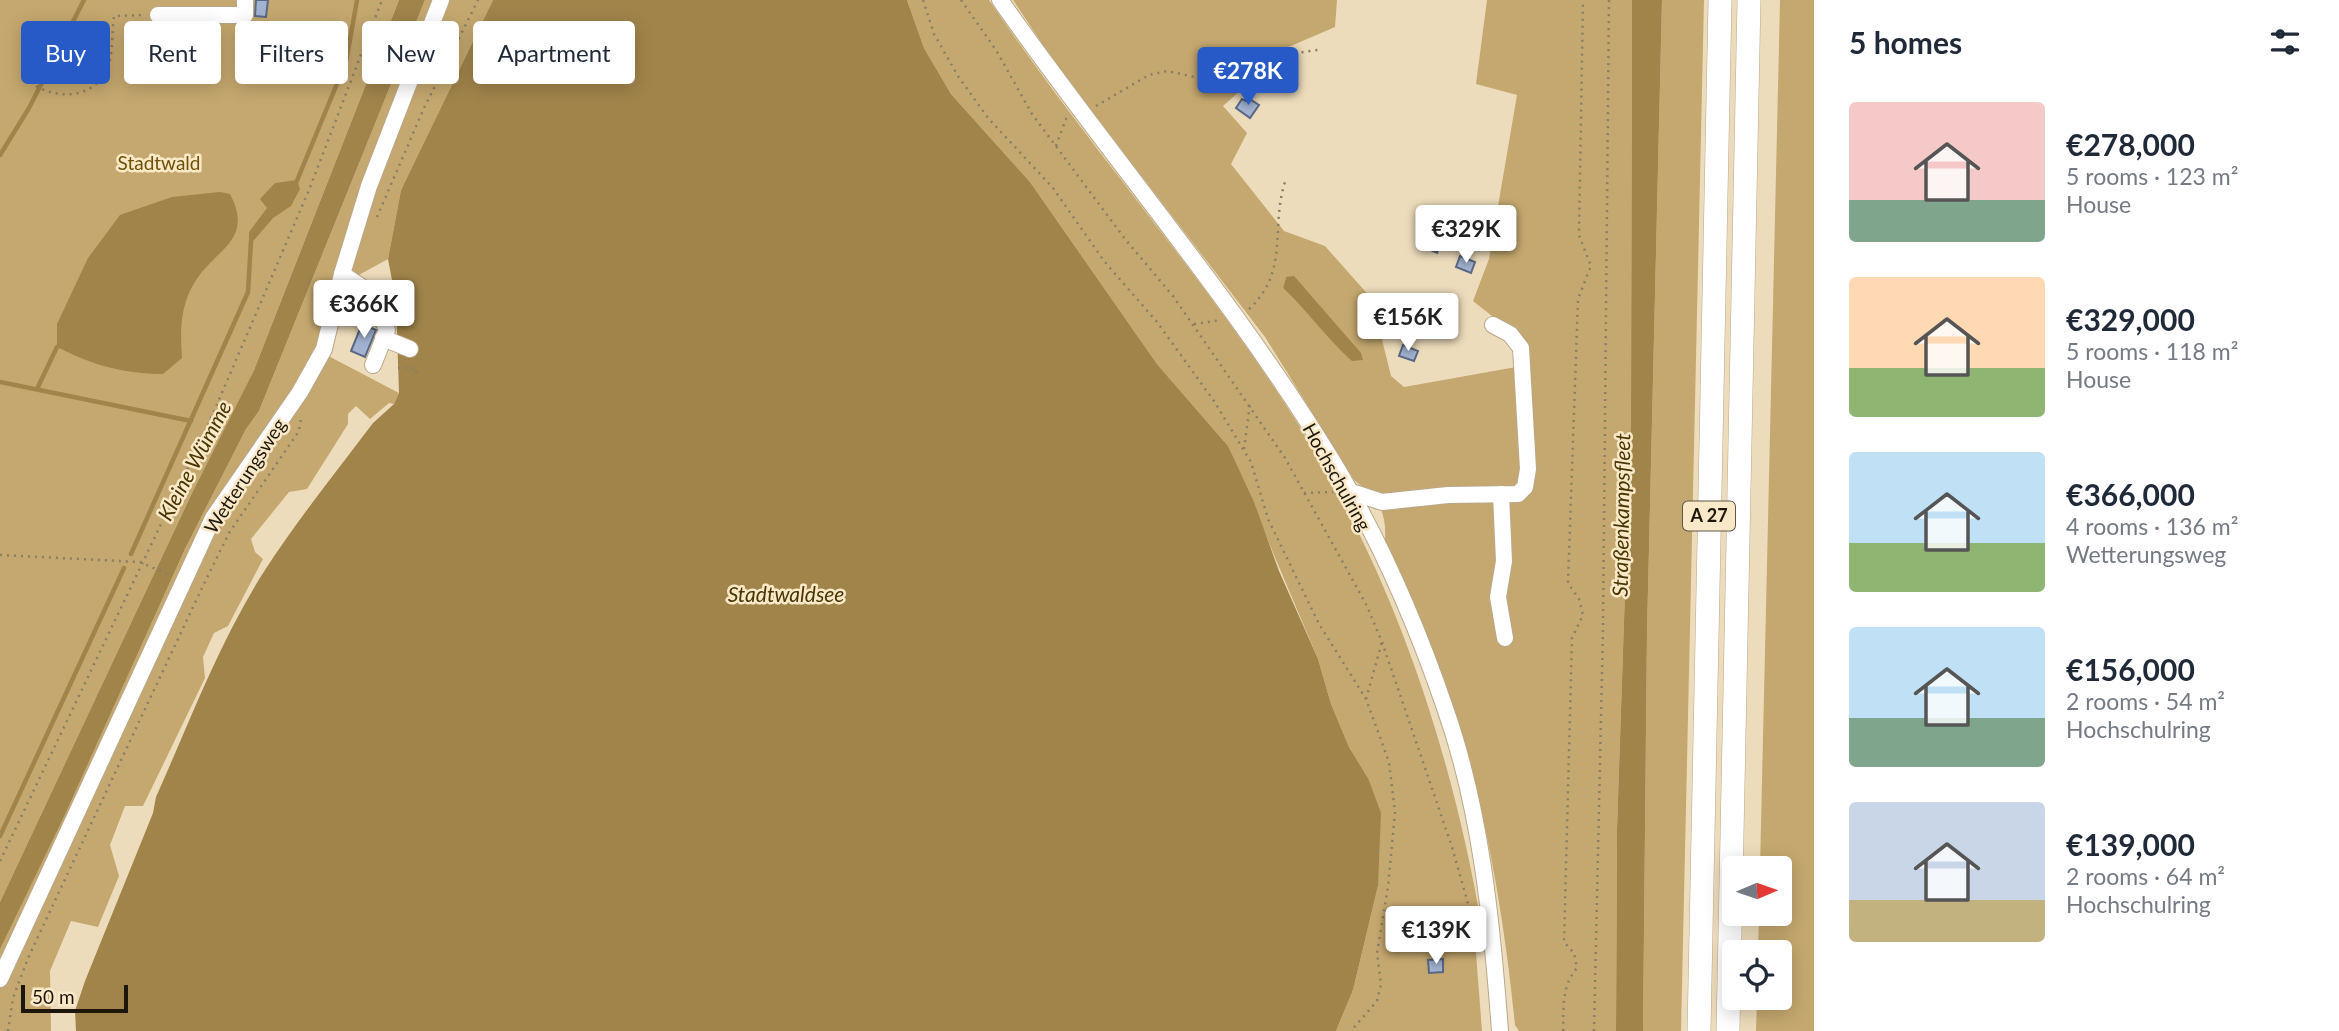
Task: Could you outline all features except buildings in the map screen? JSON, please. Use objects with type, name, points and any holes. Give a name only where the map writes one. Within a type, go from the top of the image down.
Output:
[{"type":"highway","name":"A 27","points":[[1699,1031],[1720,0]]},
{"type":"highway","name":"A 27","points":[[1728,1031],[1749,0]]},
{"type":"street","points":[[158,15],[245,15],[245,0]]},
{"type":"street","name":"Wetterungsweg","points":[[0,979],[213,519],[300,392],[324,349],[342,274],[369,186],[441,0]]},
{"type":"street","name":"Hochschulring","points":[[1000,0],[1078,110],[1236,317],[1298,408],[1349,491],[1409,614],[1449,722],[1469,800],[1486,891],[1500,1031]]},
{"type":"street","points":[[342,274],[372,294],[387,330],[373,365]]},
{"type":"street","points":[[1349,491],[1382,502],[1518,494],[1525,487],[1528,469],[1521,348],[1510,334],[1493,325]]},
{"type":"street","points":[[383,338],[410,349]]},
{"type":"street","points":[[1501,494],[1504,561],[1498,597],[1505,638]]},
{"type":"street","points":[[1369,532],[1382,502]]},
{"type":"path","points":[[0,861],[140,562],[211,418],[309,190],[382,0]]},
{"type":"path","points":[[376,217],[424,107],[478,0]]},
{"type":"path","points":[[923,0],[934,34],[981,108],[1053,188],[1104,261],[1157,322],[1251,461],[1268,519],[1319,625],[1366,699],[1389,762],[1395,812],[1388,887],[1377,953],[1381,984],[1377,1001],[1351,1031]]},
{"type":"path","points":[[961,0],[996,50],[1032,114],[1194,324],[1250,404],[1304,493],[1367,606],[1382,642],[1452,847],[1479,935]]},
{"type":"path","points":[[1563,1031],[1564,992],[1568,979],[1577,968],[1574,953],[1564,942],[1572,638],[1583,615],[1579,599],[1568,583],[1572,428],[1578,299],[1591,266],[1579,235],[1583,0]]},
{"type":"path","points":[[1594,1031],[1603,628],[1609,0]]},
{"type":"path","points":[[36,86],[45,91],[79,96],[95,86],[110,62],[114,16],[158,15]]},
{"type":"path","points":[[1056,146],[1067,116],[1078,110],[1098,106],[1149,75],[1167,71],[1209,80],[1229,75],[1250,75],[1267,57],[1318,50]]},
{"type":"path","points":[[1194,324],[1236,317],[1266,292],[1276,261],[1279,201],[1285,182]]},
{"type":"path","points":[[398,368],[416,368],[416,376]]},
{"type":"path","points":[[8,1031],[13,999],[28,958],[223,544],[299,431],[300,392]]},
{"type":"path","points":[[1244,450],[1250,404]]},
{"type":"path","points":[[1304,493],[1349,491]]},
{"type":"path","points":[[0,555],[140,562],[173,577]]},
{"type":"path","points":[[1366,699],[1382,642]]},
{"type":"green space","name":"Stadtwald","points":[[0,0],[399,0],[391,21],[362,21],[362,84],[366,84],[254,370],[192,493],[0,902]]},
{"type":"green space","points":[[425,0],[493,0],[483,21],[473,21],[473,41],[459,70],[459,21],[417,21]]},
{"type":"green space","points":[[907,0],[989,0],[1065,107],[1185,263],[1262,369],[1332,482],[1363,542],[1415,667],[1454,796],[1482,928],[1470,937],[1476,953],[1482,1031],[1336,1031],[1353,990],[1378,886],[1368,778],[1349,747],[1331,704],[1318,659],[1228,446],[1157,364],[1030,182],[951,94],[924,48]]},
{"type":"green space","points":[[1013,0],[1337,0],[1335,27],[1284,49],[1286,70],[1242,89],[1223,106],[1247,133],[1231,164],[1284,231],[1325,246],[1372,299],[1391,376],[1404,387],[1516,367],[1516,354],[1510,335],[1498,321],[1473,301],[1489,259],[1517,95],[1476,84],[1487,0],[1632,0],[1631,413],[1617,829],[1616,1031],[1519,1031],[1515,1025],[1497,891],[1468,758],[1435,655],[1385,540],[1384,521],[1379,505],[1369,492],[1354,480],[1265,337],[1055,63]],"holes":[[[1286,277],[1294,277],[1347,340],[1283,288]]]},
{"type":"green space","points":[[1662,0],[1704,0],[1681,1031],[1643,1031],[1647,633]]},
{"type":"green space","points":[[1780,0],[1814,0],[1814,1031],[1756,1031],[1757,1010],[1792,1010],[1792,940],[1758,940],[1759,926],[1792,926],[1792,856],[1760,856]]},
{"type":"green space","points":[[391,84],[452,84],[401,190],[388,259],[357,276],[338,269],[317,350],[399,393],[394,404],[389,403],[370,419],[356,406],[348,414],[348,424],[307,489],[289,492],[251,539],[255,552],[263,559],[228,626],[214,633],[203,657],[205,678],[143,806],[125,806],[110,845],[119,876],[98,927],[71,921],[50,971],[51,1031],[0,1031],[0,948],[64,817],[185,549],[246,429],[259,411]]},
{"type":"water","points":[[399,0],[425,0],[417,21],[391,21]]},
{"type":"water","name":"Stadtwaldsee","points":[[493,0],[907,0],[924,48],[951,94],[1030,182],[1157,364],[1228,446],[1254,502],[1279,571],[1318,659],[1331,704],[1349,747],[1368,778],[1381,813],[1378,886],[1353,990],[1336,1031],[76,1031],[75,1011],[85,981],[153,813],[156,797],[234,624],[291,532],[373,423],[394,404],[399,393],[396,301],[388,259],[401,190],[452,84],[459,84],[459,70],[473,41],[473,84],[635,84],[635,21],[483,21]]},
{"type":"water","points":[[1632,0],[1662,0],[1647,633],[1643,1031],[1616,1031],[1617,829],[1631,413]]},
{"type":"water","points":[[366,84],[391,84],[259,411],[246,429],[185,549],[64,817],[0,949],[0,902],[192,493],[254,370]]},
{"type":"water","points":[[297,180],[300,189],[291,206],[273,218],[249,246],[249,232],[267,208],[260,199],[275,183]]},
{"type":"water","points":[[220,192],[230,194],[238,222],[230,242],[204,269],[191,289],[181,328],[182,358],[163,374],[149,374],[108,367],[57,347],[57,324],[88,258],[120,215],[172,197]]},
{"type":"water","points":[[1294,276],[1361,353],[1363,360],[1352,361],[1283,288],[1286,277]]},
{"type":"waterway","points":[[0,155],[29,108],[84,0]]},
{"type":"waterway","points":[[296,183],[346,62],[357,0]]},
{"type":"waterway","name":"Kleine Wümme","points":[[131,554],[248,292],[251,241]]},
{"type":"waterway","points":[[37,389],[57,347]]},
{"type":"waterway","name":"Kleine Wümme","points":[[0,382],[191,421]]},
{"type":"waterway","points":[[0,836],[124,568]]},
{"type":"water label","name":"Straßenkampsfleet","points":[[1622,515]]}]
